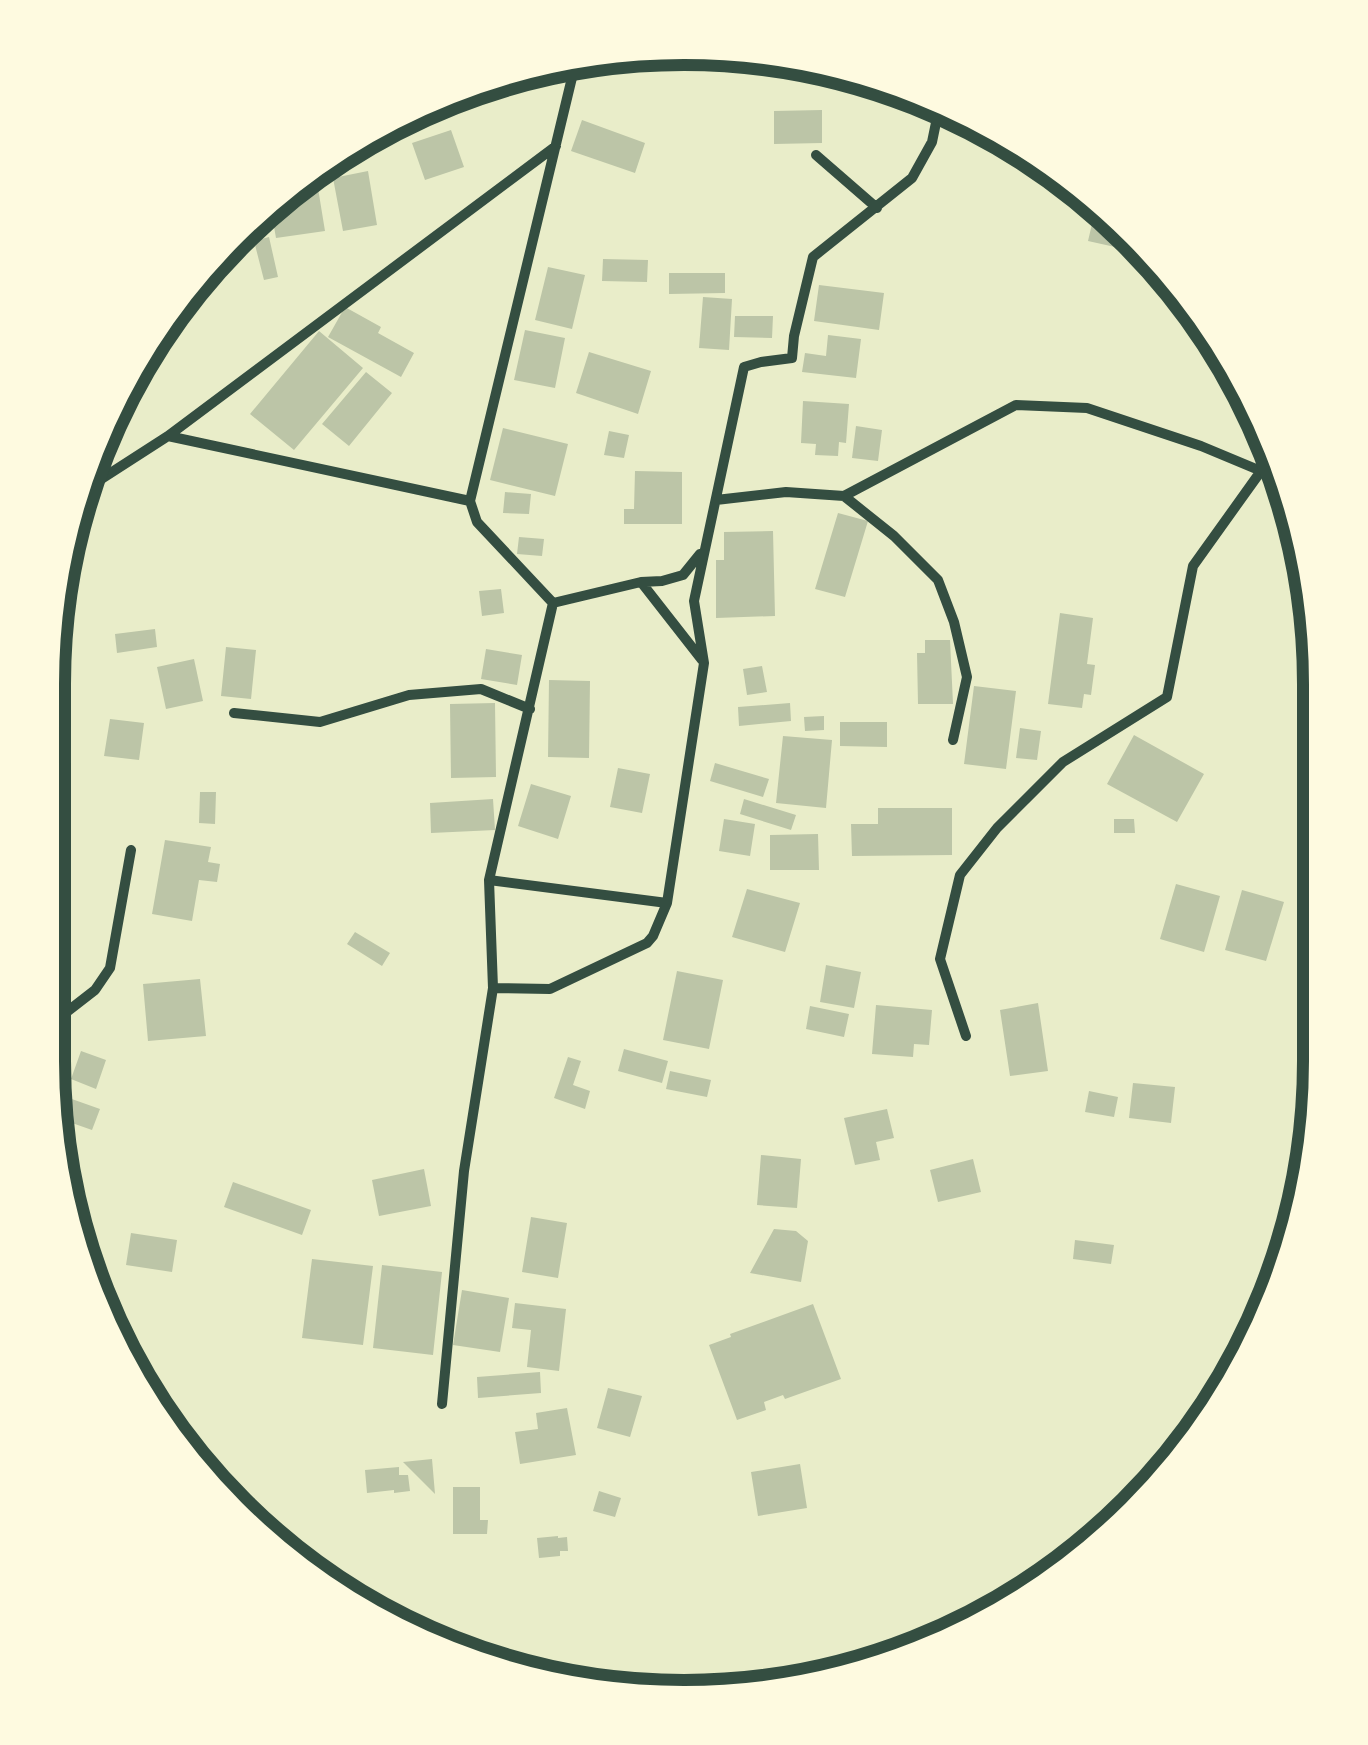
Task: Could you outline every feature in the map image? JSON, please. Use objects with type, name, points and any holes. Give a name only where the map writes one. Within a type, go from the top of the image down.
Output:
[{"type":"street","points":[[553,603],[477,522],[470,501],[573,75]]},
{"type":"street","points":[[492,988],[550,990],[646,943],[652,936],[667,904],[704,663],[694,600],[744,367],[792,358],[813,257],[912,178],[932,142],[937,119]]},
{"type":"street","points":[[100,480],[168,436],[556,146]]},
{"type":"street","points":[[816,156],[877,208]]},
{"type":"street","points":[[716,500],[786,492],[844,496],[1016,405],[1087,408],[1265,471]]},
{"type":"street","points":[[168,436],[470,501]]},
{"type":"street","points":[[966,1036],[940,959],[960,874],[998,828],[1063,762],[1166,697],[1193,566],[1261,471]]},
{"type":"street","points":[[844,496],[894,536],[938,580],[954,622],[967,677],[954,740]]},
{"type":"street","points":[[553,603],[683,575],[698,558],[710,529]]},
{"type":"street","points":[[641,582],[704,663]]},
{"type":"street","points":[[442,1404],[464,1171],[492,988],[489,880],[553,603]]},
{"type":"street","points":[[234,713],[320,722],[409,695],[480,690],[530,709]]},
{"type":"street","points":[[65,1014],[95,990],[110,968],[131,850]]},
{"type":"street","points":[[489,880],[667,904]]},
{"type":"building","points":[[822,110],[822,143],[774,144],[774,111]]},
{"type":"building","points":[[582,120],[645,143],[635,173],[571,151]]},
{"type":"building","points":[[451,130],[464,167],[425,180],[412,143]]},
{"type":"building","points":[[368,171],[377,225],[343,231],[333,178]]},
{"type":"building","points":[[318,185],[325,231],[276,238],[273,222]]},
{"type":"building","points":[[1093,220],[1124,248],[1124,249],[1088,241]]},
{"type":"building","points":[[269,237],[278,277],[264,280],[254,241]]},
{"type":"building","points":[[603,259],[648,260],[647,282],[602,281]]},
{"type":"building","points":[[548,267],[585,275],[572,329],[535,320]]},
{"type":"building","points":[[669,273],[725,273],[725,293],[669,294]]},
{"type":"building","points":[[819,285],[884,293],[879,330],[814,321]]},
{"type":"building","points":[[703,297],[732,299],[729,350],[699,348]]},
{"type":"building","points":[[345,307],[381,327],[378,333],[414,353],[401,377],[328,337]]},
{"type":"building","points":[[735,316],[773,316],[772,338],[734,337]]},
{"type":"building","points":[[525,330],[565,338],[555,388],[514,380]]},
{"type":"building","points":[[319,331],[363,368],[294,450],[250,414]]},
{"type":"building","points":[[828,335],[861,339],[856,378],[802,372],[805,353],[826,356]]},
{"type":"building","points":[[589,352],[651,371],[638,414],[576,393]]},
{"type":"building","points":[[366,372],[392,393],[349,446],[322,424]]},
{"type":"building","points":[[803,401],[849,404],[846,443],[839,442],[838,456],[815,455],[816,444],[801,443]]},
{"type":"building","points":[[856,426],[882,430],[878,461],[852,458]]},
{"type":"building","points":[[503,428],[568,444],[555,496],[490,480]]},
{"type":"building","points":[[609,431],[629,435],[624,458],[604,455]]},
{"type":"building","points":[[635,471],[682,472],[682,524],[624,524],[624,509],[634,509]]},
{"type":"building","points":[[505,492],[531,494],[529,514],[503,513]]},
{"type":"building","points":[[838,513],[868,521],[845,597],[815,589]]},
{"type":"building","points":[[773,531],[775,616],[716,618],[716,560],[724,560],[724,532]]},
{"type":"building","points":[[519,537],[544,539],[542,556],[517,554]]},
{"type":"building","points":[[501,589],[504,613],[482,616],[479,591]]},
{"type":"building","points":[[1060,613],[1093,618],[1087,664],[1095,665],[1091,695],[1084,694],[1082,708],[1048,704]]},
{"type":"building","points":[[155,629],[157,647],[117,653],[115,634]]},
{"type":"building","points":[[925,640],[950,640],[953,704],[918,704],[917,653],[925,653]]},
{"type":"building","points":[[226,647],[256,650],[251,699],[221,696]]},
{"type":"building","points":[[486,649],[522,655],[517,685],[481,679]]},
{"type":"building","points":[[194,659],[203,701],[166,709],[157,667]]},
{"type":"building","points":[[762,666],[767,692],[747,695],[743,669]]},
{"type":"building","points":[[549,680],[590,681],[589,758],[548,757]]},
{"type":"building","points":[[974,686],[1016,691],[1006,769],[964,764]]},
{"type":"building","points":[[495,703],[496,777],[451,778],[450,704]]},
{"type":"building","points":[[790,703],[791,721],[739,726],[738,707]]},
{"type":"building","points":[[824,716],[824,730],[805,731],[804,717]]},
{"type":"building","points":[[110,719],[144,723],[139,760],[104,756]]},
{"type":"building","points":[[840,722],[887,722],[887,747],[840,746]]},
{"type":"building","points":[[1020,728],[1041,731],[1037,760],[1016,758]]},
{"type":"building","points":[[1134,735],[1204,774],[1177,822],[1107,784]]},
{"type":"building","points":[[783,736],[832,740],[826,808],[776,803]]},
{"type":"building","points":[[715,763],[769,779],[763,797],[710,781]]},
{"type":"building","points":[[618,768],[650,774],[642,813],[610,807]]},
{"type":"building","points":[[531,784],[571,796],[558,839],[518,826]]},
{"type":"building","points":[[200,792],[216,792],[215,824],[199,823]]},
{"type":"building","points":[[493,799],[495,830],[431,833],[430,803]]},
{"type":"building","points":[[744,799],[796,815],[791,830],[740,814]]},
{"type":"building","points":[[878,808],[952,808],[952,855],[852,856],[851,824],[878,824]]},
{"type":"building","points":[[724,819],[755,824],[750,856],[719,851]]},
{"type":"building","points":[[1114,819],[1134,819],[1135,833],[1114,833]]},
{"type":"building","points":[[818,834],[819,870],[770,870],[770,835]]},
{"type":"building","points":[[165,840],[211,847],[208,862],[220,864],[217,882],[199,880],[192,921],[152,914]]},
{"type":"building","points":[[1176,884],[1220,896],[1204,952],[1160,939]]},
{"type":"building","points":[[747,889],[800,903],[785,952],[732,937]]},
{"type":"building","points":[[1242,890],[1284,902],[1266,961],[1225,950]]},
{"type":"building","points":[[355,932],[390,953],[382,966],[347,944]]},
{"type":"building","points":[[826,965],[861,972],[854,1008],[820,1002]]},
{"type":"building","points":[[677,971],[723,980],[709,1049],[663,1040]]},
{"type":"building","points":[[200,979],[206,1036],[148,1041],[143,984]]},
{"type":"building","points":[[1038,1003],[1048,1071],[1010,1076],[1000,1010]]},
{"type":"building","points":[[876,1005],[932,1010],[929,1045],[914,1044],[913,1057],[872,1054]]},
{"type":"building","points":[[810,1006],[849,1014],[844,1037],[806,1029]]},
{"type":"building","points":[[624,1049],[668,1061],[662,1083],[618,1071]]},
{"type":"building","points":[[81,1051],[106,1060],[96,1089],[71,1079]]},
{"type":"building","points":[[568,1057],[581,1061],[573,1085],[590,1091],[585,1109],[554,1098]]},
{"type":"building","points":[[670,1071],[711,1080],[707,1097],[666,1089]]},
{"type":"building","points":[[1133,1083],[1175,1087],[1171,1123],[1129,1118]]},
{"type":"building","points":[[1089,1091],[1118,1097],[1114,1117],[1085,1112]]},
{"type":"building","points":[[66,1097],[100,1109],[92,1130],[68,1122]]},
{"type":"building","points":[[887,1109],[894,1138],[876,1142],[880,1160],[855,1165],[844,1118]]},
{"type":"building","points":[[761,1155],[801,1159],[797,1208],[757,1205]]},
{"type":"building","points":[[973,1159],[981,1192],[938,1202],[930,1170]]},
{"type":"building","points":[[424,1169],[431,1206],[379,1216],[372,1180]]},
{"type":"building","points":[[233,1182],[311,1210],[302,1235],[224,1207]]},
{"type":"building","points":[[531,1217],[567,1223],[558,1278],[522,1272]]},
{"type":"building","points":[[774,1229],[796,1231],[808,1241],[801,1282],[750,1273]]},
{"type":"building","points":[[131,1233],[177,1240],[172,1272],[126,1265]]},
{"type":"building","points":[[1075,1240],[1114,1245],[1111,1264],[1073,1259]]},
{"type":"building","points":[[312,1259],[373,1266],[363,1345],[302,1338]]},
{"type":"building","points":[[382,1265],[442,1272],[433,1355],[373,1348]]},
{"type":"building","points":[[462,1290],[509,1298],[500,1352],[453,1345]]},
{"type":"building","points":[[515,1303],[566,1309],[559,1371],[527,1367],[531,1330],[512,1328]]},
{"type":"building","points":[[813,1304],[841,1379],[785,1399],[783,1395],[764,1402],[766,1410],[737,1420],[709,1345]]},
{"type":"building","points":[[540,1372],[541,1393],[478,1398],[477,1377]]},
{"type":"building","points":[[608,1388],[642,1396],[630,1437],[597,1428]]},
{"type":"building","points":[[567,1408],[576,1455],[520,1464],[515,1432],[538,1429],[536,1413]]},
{"type":"building","points":[[432,1459],[435,1494],[403,1462]]},
{"type":"building","points":[[800,1464],[807,1508],[758,1516],[751,1472]]},
{"type":"building","points":[[399,1467],[399,1475],[408,1475],[410,1491],[367,1493],[365,1470]]},
{"type":"building","points":[[453,1487],[480,1487],[480,1520],[488,1520],[487,1534],[453,1534]]},
{"type":"building","points":[[599,1491],[621,1498],[615,1517],[593,1511]]},
{"type":"building","points":[[567,1537],[568,1551],[539,1558],[537,1538]]}]
